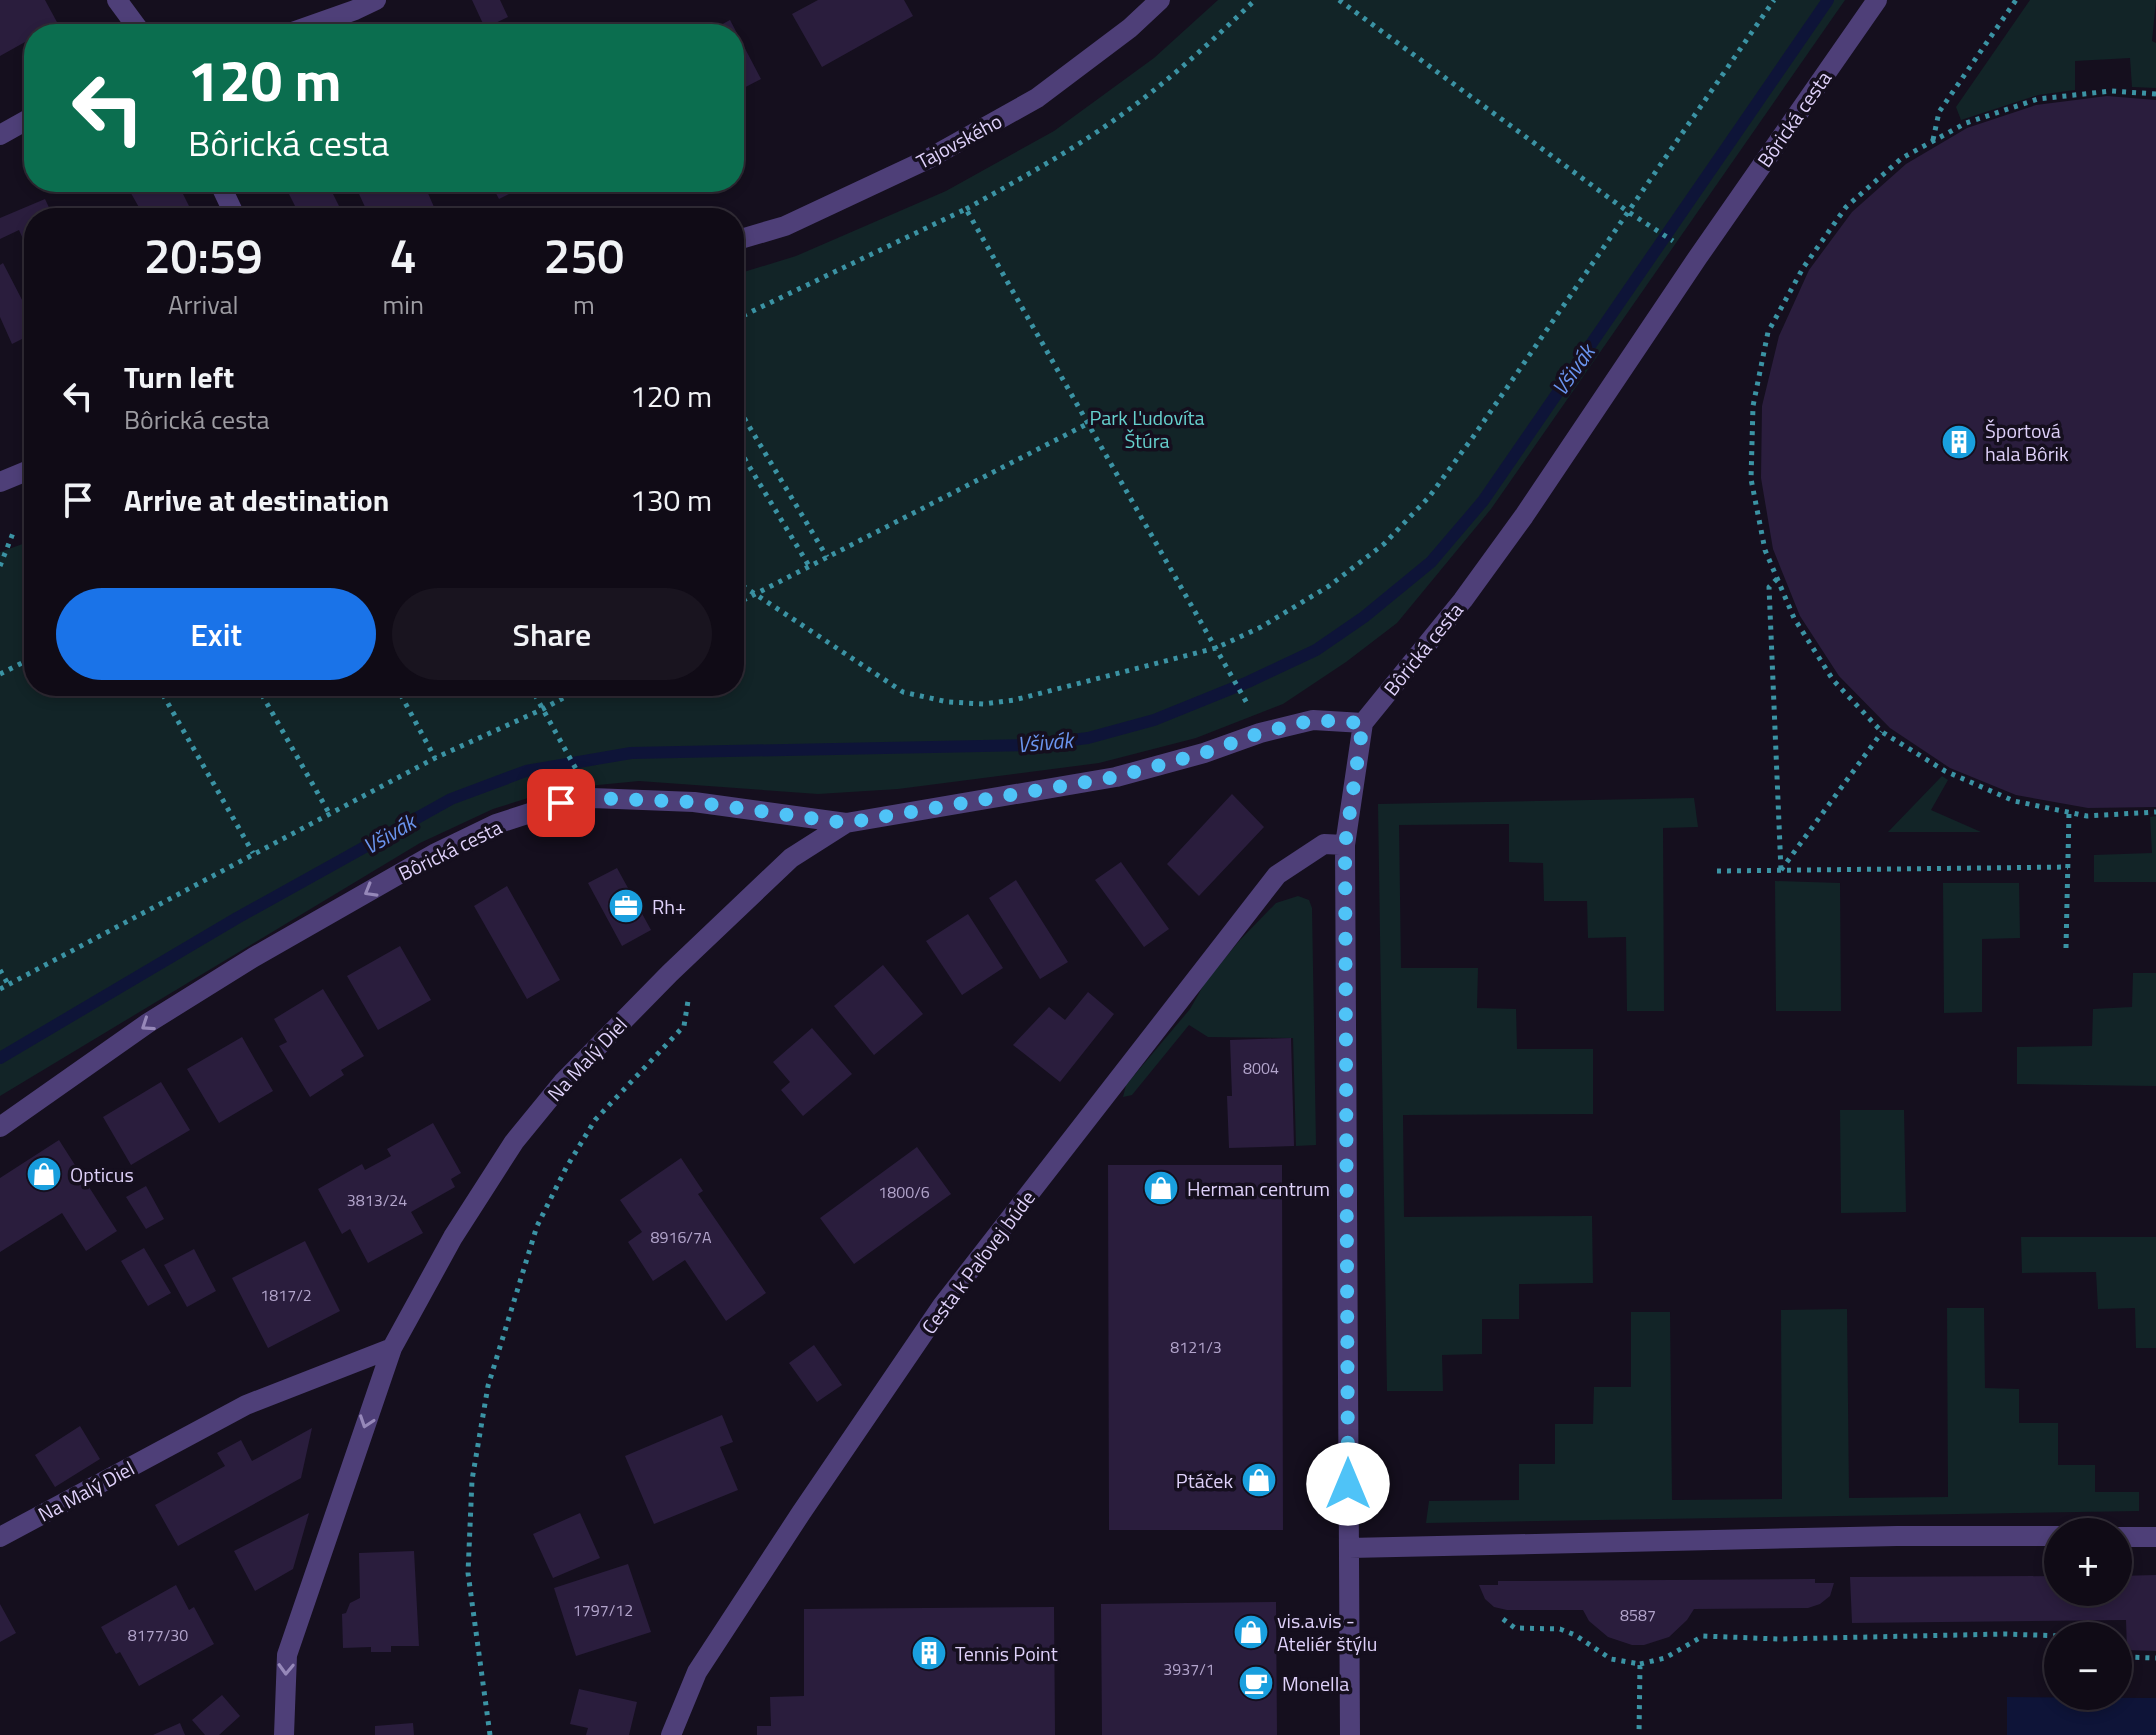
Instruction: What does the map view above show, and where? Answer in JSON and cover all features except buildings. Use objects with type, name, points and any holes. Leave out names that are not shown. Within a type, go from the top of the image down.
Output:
[{"type":"street","points":[[117,0],[135,24]]},
{"type":"street","points":[[315,24],[376,0]]},
{"type":"street","name":"Tajovského","points":[[744,238],[785,226],[928,159],[1037,98],[1130,28],[1160,0]]},
{"type":"street","name":"Bôrická cesta","points":[[0,1127],[148,1023],[254,957],[436,853],[496,824],[561,803],[592,798],[694,802],[846,823],[1116,777],[1313,720],[1363,723],[1463,600],[1524,516],[1698,257],[1877,0]]},
{"type":"street","points":[[0,135],[24,122]]},
{"type":"street","points":[[0,482],[24,472]]},
{"type":"street","points":[[1350,1735],[1345,845],[1363,723]]},
{"type":"street","name":"Na Malý Diel","points":[[284,1735],[287,1655],[392,1348],[453,1237],[514,1142],[563,1082],[670,973],[791,858],[846,823]]},
{"type":"street","name":"Cesta k Paľovej búde","points":[[671,1735],[697,1672],[942,1306],[1277,875],[1324,844],[1345,845]]},
{"type":"street","name":"Na Malý Diel","points":[[0,1537],[246,1405],[392,1348]]},
{"type":"street","points":[[1349,1548],[1897,1536],[2044,1536]]},
{"type":"street","points":[[2132,1537],[2156,1537]]},
{"type":"path","points":[[744,315],[966,209],[1035,171],[1124,114],[1200,52],[1255,0]]},
{"type":"path","points":[[1339,0],[1675,243]]},
{"type":"path","points":[[744,587],[903,692],[948,702],[984,704],[1014,700],[1216,648],[1261,627],[1329,586],[1384,544],[1420,506],[1481,425],[1774,0]]},
{"type":"path","points":[[1933,141],[1939,112],[2016,0]]},
{"type":"path","points":[[2156,94],[2111,91],[2038,99],[1966,123],[1902,158],[1846,207],[1803,268],[1768,332],[1753,406],[1751,479],[1765,550],[1794,618],[1833,680],[1882,732],[1945,771],[2014,801],[2087,816],[2156,812]]},
{"type":"path","points":[[966,209],[1249,708]]},
{"type":"path","points":[[744,418],[827,557]]},
{"type":"path","points":[[744,600],[1087,424]]},
{"type":"path","points":[[744,458],[809,566]]},
{"type":"path","points":[[0,566],[13,533]]},
{"type":"path","points":[[1777,579],[1769,587],[1781,871]]},
{"type":"path","points":[[0,674],[24,662]]},
{"type":"path","points":[[164,696],[253,853]]},
{"type":"path","points":[[263,696],[329,813]]},
{"type":"path","points":[[401,696],[435,758]]},
{"type":"path","points":[[536,696],[580,776]]},
{"type":"path","points":[[0,989],[435,758],[567,696]]},
{"type":"path","points":[[1781,871],[1882,732]]},
{"type":"path","points":[[2066,948],[2069,812]]},
{"type":"path","points":[[1717,871],[2068,867]]},
{"type":"path","points":[[0,970],[8,984]]},
{"type":"path","points":[[490,1735],[468,1573],[472,1480],[488,1386],[537,1226],[566,1168],[595,1120],[684,1026],[688,996],[684,986],[670,973]]},
{"type":"path","points":[[1503,1619],[1515,1628],[1560,1629],[1575,1635],[1611,1659],[1640,1664],[1665,1658],[1703,1636],[1779,1639],[2044,1635]]},
{"type":"path","points":[[2132,1657],[2156,1658]]},
{"type":"path","points":[[1639,1735],[1640,1664]]},
{"type":"green space","name":"Park Ľudovíta Štúra","points":[[1218,0],[1845,0],[1491,509],[1397,623],[1283,704],[1196,738],[1099,763],[898,789],[818,794],[639,781],[557,789],[493,809],[420,843],[0,1096],[0,552],[24,544],[24,696],[744,696],[744,272],[796,256],[946,191],[1054,131],[1154,58]]},
{"type":"green space","points":[[2030,0],[2156,0],[2152,41],[2156,43],[2156,88],[2132,87],[2130,58],[2075,61],[2075,90],[2038,95],[1961,120],[1956,107]]},
{"type":"green space","points":[[1942,776],[1948,780],[1931,810],[1981,832],[1888,832]]},
{"type":"green space","points":[[1694,798],[1698,827],[1663,828],[1664,1011],[1627,1011],[1626,937],[1588,938],[1587,901],[1544,901],[1543,863],[1509,862],[1509,824],[1399,825],[1401,968],[1478,968],[1477,1008],[1516,1009],[1517,1049],[1593,1049],[1593,1114],[1403,1115],[1404,1217],[1592,1216],[1593,1283],[1519,1284],[1519,1319],[1482,1319],[1482,1354],[1442,1355],[1443,1391],[1387,1391],[1378,804]]},
{"type":"green space","points":[[2156,816],[2156,882],[2094,882],[2094,855],[2152,853],[2150,817]]},
{"type":"green space","points":[[1775,881],[1840,883],[1841,1011],[1776,1011]]},
{"type":"green space","points":[[1943,883],[2019,883],[2020,938],[1982,939],[1982,1012],[1944,1013]]},
{"type":"green space","points":[[1298,896],[1309,900],[1312,908],[1316,1145],[1296,1146],[1293,1038],[1208,1037],[1189,1025],[1132,1095],[1123,1097],[1126,1085],[1190,1009],[1206,981],[1240,940],[1276,903]]},
{"type":"green space","points":[[2133,973],[2156,973],[2156,1086],[2017,1084],[2017,1047],[2092,1046],[2093,1009],[2132,1007]]},
{"type":"green space","points":[[1840,1110],[1904,1110],[1906,1212],[1841,1213]]},
{"type":"green space","points":[[2021,1237],[2156,1237],[2156,1348],[2136,1348],[2135,1308],[2098,1309],[2096,1272],[2022,1273]]},
{"type":"green space","points":[[1947,1308],[1984,1308],[1985,1388],[2019,1389],[2019,1423],[2058,1423],[2058,1465],[2095,1465],[2095,1492],[2139,1492],[2139,1511],[1426,1523],[1429,1501],[1519,1500],[1519,1464],[1555,1464],[1555,1424],[1593,1424],[1594,1387],[1631,1387],[1631,1312],[1670,1312],[1672,1500],[1782,1499],[1781,1310],[1847,1309],[1849,1498],[1948,1497]]},
{"type":"shaded area","points":[[2007,1697],[2044,1697],[2044,1710],[2132,1710],[2132,1698],[2156,1698],[2156,1735],[2007,1735]]},
{"type":"waterway","name":"Všivák","points":[[0,1058],[237,918],[451,799],[526,771],[631,753],[1032,745],[1088,738],[1154,720],[1248,682],[1316,650],[1364,617],[1431,562],[1483,501],[1828,0]]},
{"type":"place","name":"Športová hala Bôrik","points":[[1959,442]]},
{"type":"place","name":"Rh+","points":[[626,906]]},
{"type":"place","name":"Opticus","points":[[44,1174]]},
{"type":"place","name":"Herman centrum","points":[[1161,1188]]},
{"type":"place","name":"Ptáček","points":[[1259,1480]]},
{"type":"place","name":"vis.a.vis - Ateliér štýlu","points":[[1251,1632]]},
{"type":"place","name":"Tennis Point","points":[[929,1653]]},
{"type":"place","name":"Monella","points":[[1256,1683]]},
{"type":"route","points":[[561,803],[592,798],[694,802],[846,823],[1116,777],[1313,720],[1363,723],[1345,845],[1348,1484]]}]
